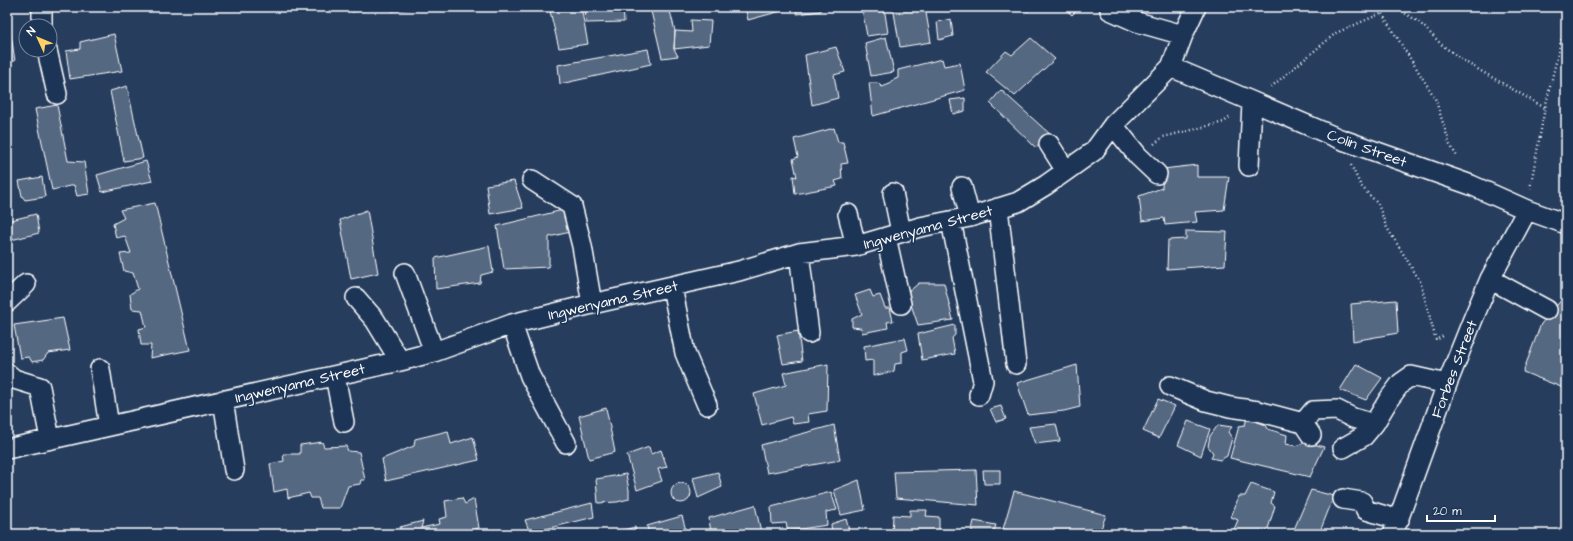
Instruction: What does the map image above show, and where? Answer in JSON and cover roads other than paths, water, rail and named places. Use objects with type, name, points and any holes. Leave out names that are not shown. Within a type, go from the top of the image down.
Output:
[{"type":"street","points":[[42,7],[42,18]]},
{"type":"street","points":[[1171,67],[1183,35],[1196,7]]},
{"type":"street","points":[[1110,10],[1137,22],[1183,35]]},
{"type":"street","points":[[49,58],[57,94]]},
{"type":"street","name":"Colin Street","points":[[1171,67],[1340,140],[1471,185],[1527,210],[1566,224]]},
{"type":"street","name":"Ingwenyama Street","points":[[7,449],[400,361],[434,352],[512,324],[739,270],[799,253],[856,246],[920,227],[951,221],[1018,202],[1046,186],[1094,151],[1113,125],[1171,67]]},
{"type":"street","points":[[1249,166],[1252,103]]},
{"type":"street","points":[[1113,125],[1138,156],[1157,174]]},
{"type":"street","points":[[1049,144],[1066,171]]},
{"type":"street","points":[[532,180],[572,206],[582,246],[592,304]]},
{"type":"street","points":[[962,187],[970,216]]},
{"type":"street","points":[[893,193],[894,235],[901,304]]},
{"type":"street","points":[[998,208],[1016,364]]},
{"type":"street","name":"Forbes Street","points":[[1396,527],[1447,384],[1473,319],[1490,279],[1527,210]]},
{"type":"street","points":[[848,214],[856,246]]},
{"type":"street","points":[[951,221],[983,381],[979,395]]},
{"type":"street","points":[[799,253],[809,333]]},
{"type":"street","points":[[405,273],[434,352]]},
{"type":"street","points":[[1490,279],[1547,310]]},
{"type":"street","points":[[7,302],[26,284]]},
{"type":"street","points":[[672,286],[685,353],[707,405]]},
{"type":"street","points":[[356,298],[375,320],[400,361]]},
{"type":"street","points":[[512,324],[530,376],[566,443]]},
{"type":"street","points":[[100,370],[110,426]]},
{"type":"street","points":[[7,373],[14,379],[40,387],[50,439]]},
{"type":"street","points":[[335,376],[344,422]]},
{"type":"street","points":[[1343,448],[1364,436],[1374,424],[1389,399],[1401,383],[1411,376],[1447,384]]},
{"type":"street","points":[[1170,386],[1206,401],[1230,408],[1258,411],[1307,429],[1313,411],[1337,410],[1353,418],[1374,424]]},
{"type":"street","points":[[223,400],[234,470]]},
{"type":"street","points":[[1343,499],[1362,502],[1366,510],[1396,527]]}]
